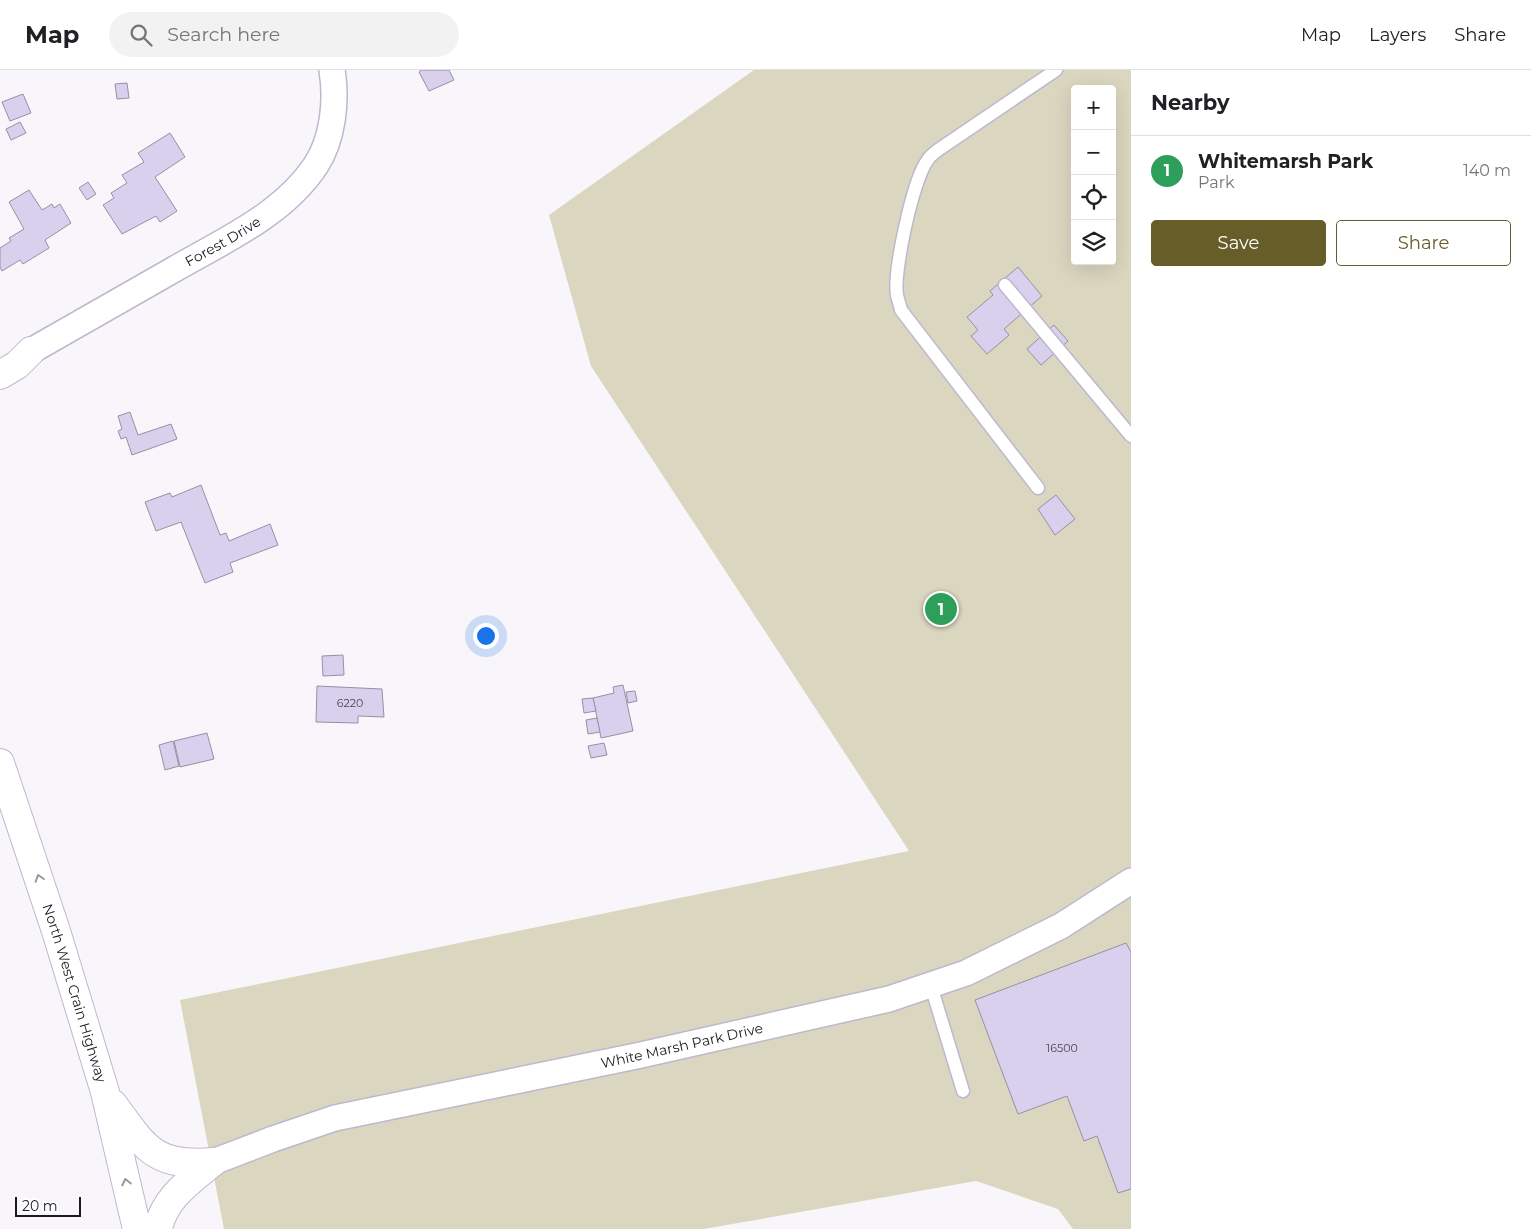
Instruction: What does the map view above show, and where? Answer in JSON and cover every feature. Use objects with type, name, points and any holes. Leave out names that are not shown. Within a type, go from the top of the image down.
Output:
[{"type":"highway","points":[[0,363],[31,351]]},
{"type":"highway","points":[[0,375],[17,365],[31,351]]},
{"type":"highway","name":"North West Crain Highway","points":[[0,763],[50,912],[105,1092],[137,1229]]},
{"type":"highway","points":[[105,1092],[139,1140],[152,1152],[172,1161],[182,1163],[213,1162]]},
{"type":"highway","points":[[158,1229],[163,1213],[170,1201],[213,1162]]},
{"type":"street","name":"Forest Drive","points":[[31,351],[243,230],[285,201],[306,179],[325,150],[333,110],[334,83],[332,70]]},
{"type":"street","name":"White Marsh Park Drive","points":[[213,1162],[273,1138],[335,1118],[757,1030],[889,999],[966,973],[1061,926],[1131,881]]},
{"type":"lane","points":[[1038,488],[901,310],[897,295],[897,274],[917,182],[927,161],[938,150],[1056,70]]},
{"type":"lane","points":[[1005,285],[1131,436]]},
{"type":"lane","points":[[931,986],[962,1090]]},
{"type":"shaded area","points":[[754,70],[1131,70],[1131,1229],[1073,1229],[1058,1209],[976,1181],[704,1229],[224,1229],[180,1000],[909,851],[591,366],[549,215]]},
{"type":"building","points":[[421,70],[449,70],[454,80],[429,91],[419,72]]},
{"type":"building","points":[[127,83],[129,98],[117,99],[115,84]]},
{"type":"building","points":[[23,94],[31,113],[10,121],[2,102]]},
{"type":"building","points":[[20,122],[26,133],[11,140],[6,129]]},
{"type":"building","points":[[170,133],[185,157],[155,177],[177,211],[160,222],[156,216],[122,234],[103,205],[114,198],[111,193],[127,183],[122,175],[144,162],[138,153]]},
{"type":"building","points":[[88,182],[96,194],[87,200],[79,188]]},
{"type":"building","points":[[29,190],[42,210],[52,204],[54,208],[60,204],[71,223],[45,240],[49,248],[23,264],[20,260],[2,271],[0,267],[0,248],[11,241],[9,238],[24,229],[9,202]]},
{"type":"building","points":[[1018,267],[1042,296],[1004,329],[1009,335],[987,354],[971,336],[978,330],[967,317],[993,295],[990,291]]},
{"type":"building","points":[[1054,325],[1068,341],[1041,365],[1027,349]]},
{"type":"building","points":[[130,412],[138,435],[171,424],[177,439],[132,455],[126,437],[121,439],[118,431],[122,429],[118,416]]},
{"type":"building","points":[[201,485],[220,535],[226,533],[229,541],[270,524],[278,545],[230,563],[233,572],[205,583],[181,522],[156,531],[145,502],[170,493],[172,497]]},
{"type":"building","points":[[1056,495],[1075,519],[1055,535],[1038,509]]},
{"type":"building","points":[[343,655],[344,675],[323,676],[322,656]]},
{"type":"building","points":[[623,685],[633,731],[601,738],[593,698],[614,693],[613,687]]},
{"type":"building","points":[[317,686],[382,689],[384,717],[358,716],[358,723],[316,722]]},
{"type":"building","points":[[635,691],[637,701],[628,703],[626,692]]},
{"type":"building","points":[[593,698],[596,711],[584,713],[582,699]]},
{"type":"building","points":[[597,718],[600,732],[588,734],[586,720]]},
{"type":"building","points":[[207,733],[214,759],[180,767],[174,741]]},
{"type":"building","points":[[173,741],[179,766],[165,770],[159,745]]},
{"type":"building","points":[[604,743],[607,755],[591,758],[588,746]]},
{"type":"building","points":[[1126,943],[1131,952],[1131,1189],[1118,1193],[1097,1136],[1084,1141],[1067,1096],[1018,1114],[975,1000]]},
{"type":"place","name":"Whitemarsh Park","points":[[941,609]]}]
